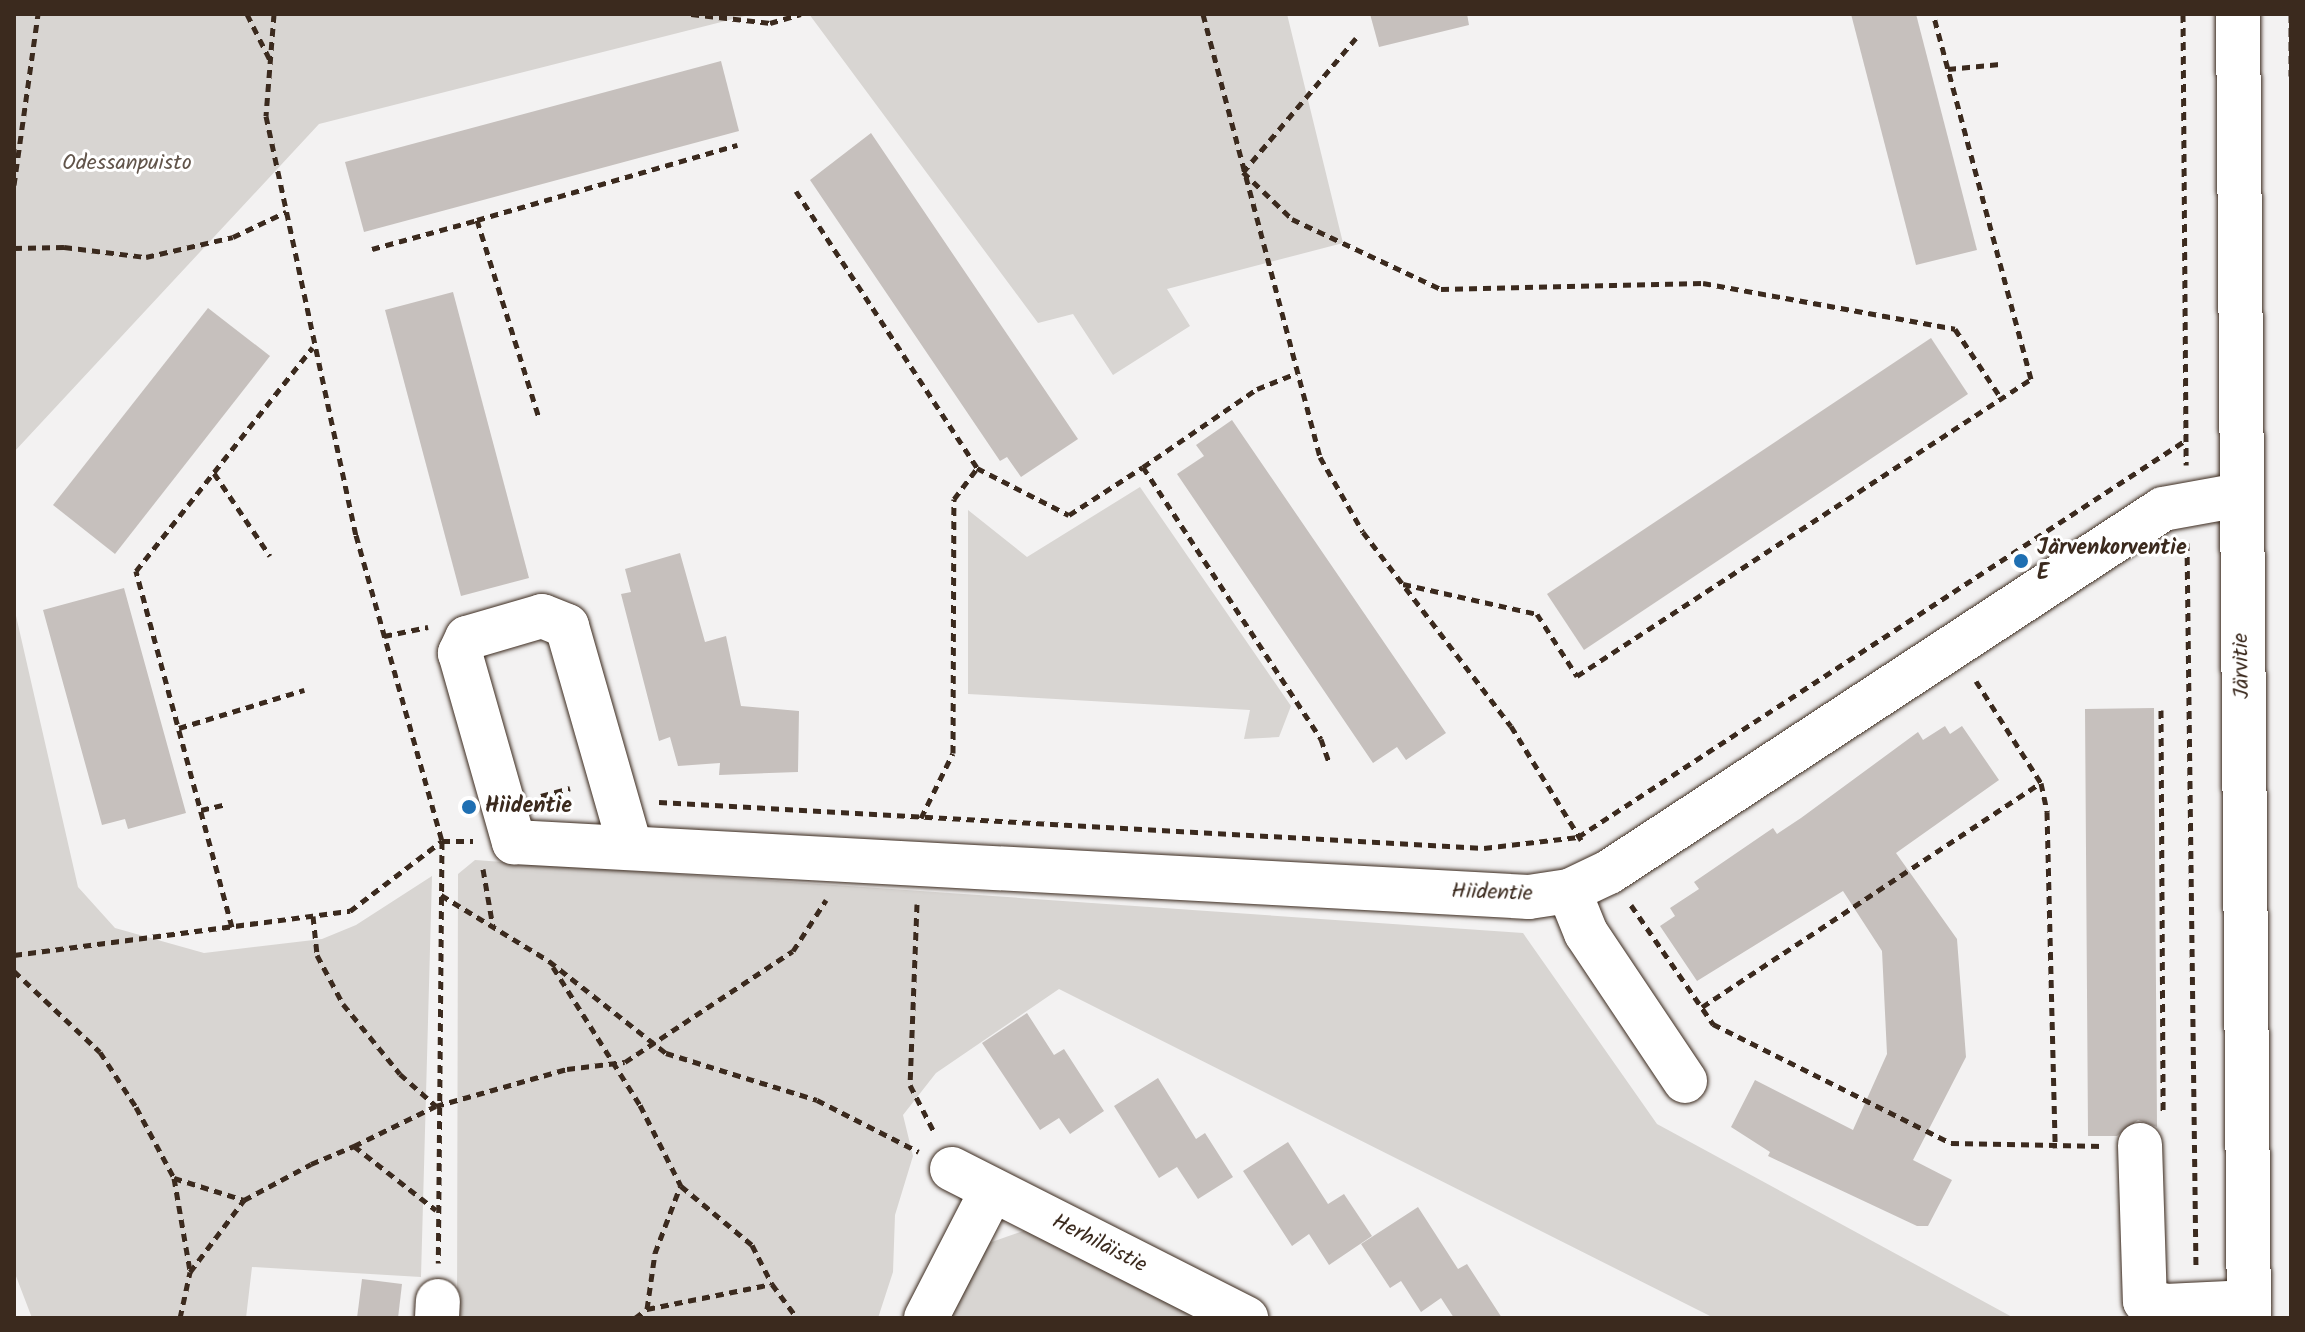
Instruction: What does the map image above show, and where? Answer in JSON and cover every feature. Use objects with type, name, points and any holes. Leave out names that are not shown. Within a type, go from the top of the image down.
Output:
[{"type":"street","name":"Järvitie","points":[[2238,14],[2249,1310]]},
{"type":"street","name":"Hiidentie","points":[[499,830],[620,809],[832,856],[1529,897],[1569,891],[1609,872],[2163,509],[2240,495]]},
{"type":"street","points":[[499,830],[460,653],[473,633],[542,616],[567,626],[620,809]]},
{"type":"street","points":[[1569,891],[1586,933],[1685,1081]]},
{"type":"street","points":[[2140,1145],[2145,1301],[2249,1310]]},
{"type":"street","name":"Herhiläistie","points":[[952,1169],[1246,1318]]},
{"type":"street","points":[[926,1318],[992,1190]]},
{"type":"path","points":[[14,185],[38,14]]},
{"type":"path","points":[[247,14],[270,60]]},
{"type":"path","points":[[274,14],[266,116],[356,535],[442,841],[436,1106],[438,1309]]},
{"type":"path","points":[[691,14],[770,23],[801,14]]},
{"type":"path","points":[[1203,14],[1320,457],[1363,532],[1511,726],[1578,837],[1609,872],[1713,1024],[1951,1143],[2055,1148],[2163,1144],[2161,710]]},
{"type":"path","points":[[1403,584],[1537,614],[1577,676],[2031,379],[1933,14]]},
{"type":"path","points":[[2183,14],[2196,1304]]},
{"type":"path","points":[[2291,14],[2291,76]]},
{"type":"path","points":[[1243,172],[1356,38]]},
{"type":"path","points":[[1948,69],[2000,64]]},
{"type":"path","points":[[372,249],[737,145]]},
{"type":"path","points":[[1243,172],[1292,219],[1441,289],[1703,283],[1955,329],[2001,398]]},
{"type":"path","points":[[796,191],[977,468],[1069,515],[1257,389],[1297,373]]},
{"type":"path","points":[[14,248],[146,257],[233,237],[286,212]]},
{"type":"path","points":[[477,220],[539,418]]},
{"type":"path","points":[[232,927],[136,571],[314,346]]},
{"type":"path","points":[[14,955],[350,911],[442,841],[620,809],[647,801],[1484,848],[1578,837],[2186,440]]},
{"type":"path","points":[[1143,467],[1321,739],[1329,762]]},
{"type":"path","points":[[952,1169],[910,1085],[918,860],[921,817],[953,753],[954,499],[977,468]]},
{"type":"path","points":[[214,473],[270,556]]},
{"type":"path","points":[[1954,647],[2041,783],[2047,812],[2055,1148]]},
{"type":"path","points":[[179,728],[304,690]]},
{"type":"path","points":[[1702,1007],[2041,783]]},
{"type":"path","points":[[201,810],[227,804]]},
{"type":"path","points":[[493,928],[499,830]]},
{"type":"path","points":[[190,1272],[244,1200],[264,1184],[354,1146],[436,1106],[567,1069],[615,1063],[793,951],[826,903],[832,856]]},
{"type":"path","points":[[441,895],[549,961],[666,1053],[817,1100],[952,1169]]},
{"type":"path","points":[[313,916],[317,955],[343,1004],[400,1074],[436,1106]]},
{"type":"path","points":[[549,961],[615,1063],[681,1186],[752,1245],[772,1284],[797,1318]]},
{"type":"path","points":[[14,971],[100,1052],[174,1178],[190,1272],[180,1318]]},
{"type":"path","points":[[354,1146],[437,1211]]},
{"type":"path","points":[[174,1178],[244,1200]]},
{"type":"path","points":[[647,1309],[655,1253],[681,1186]]},
{"type":"path","points":[[635,1318],[647,1309],[772,1284]]},
{"type":"green space","name":"Odessanpuisto","points":[[14,14],[753,14],[319,124],[14,452]]},
{"type":"green space","points":[[809,14],[1287,14],[1343,243],[1167,289],[1190,326],[1113,375],[1073,314],[1038,323]]},
{"type":"green space","points":[[1140,487],[1291,706],[1279,737],[1244,739],[1250,710],[968,694],[968,510],[1027,557]]},
{"type":"green space","points":[[14,607],[78,887],[115,928],[204,953],[322,939],[356,925],[432,876],[421,1277],[252,1267],[246,1318],[32,1318],[14,1271]]},
{"type":"green space","points":[[475,860],[1523,933],[1657,1124],[2014,1318],[1714,1318],[1059,989],[936,1073],[903,1115],[913,1156],[895,1215],[893,1272],[878,1318],[457,1318],[458,874]]},
{"type":"green space","points":[[1026,1230],[1202,1318],[946,1318],[986,1244]]},
{"type":"building","points":[[1370,14],[1467,14],[1469,25],[1379,47]]},
{"type":"building","points":[[1851,14],[1916,14],[1977,250],[1916,265]]},
{"type":"building","points":[[721,61],[739,131],[364,232],[345,162]]},
{"type":"building","points":[[871,133],[1078,439],[1021,477],[1007,457],[1000,461],[810,180]]},
{"type":"building","points":[[453,292],[529,578],[461,596],[385,310]]},
{"type":"building","points":[[208,308],[270,356],[115,554],[53,505]]},
{"type":"building","points":[[1931,338],[1968,394],[1584,650],[1547,594]]},
{"type":"building","points":[[1232,420],[1446,733],[1406,760],[1397,747],[1373,763],[1177,474],[1204,456],[1196,445]]},
{"type":"building","points":[[680,553],[705,642],[726,636],[741,706],[799,711],[798,772],[719,775],[720,763],[678,766],[670,737],[659,741],[621,594],[631,592],[625,569]]},
{"type":"building","points":[[124,588],[186,813],[128,829],[125,819],[102,825],[43,610]]},
{"type":"building","points":[[2154,708],[2157,1127],[2138,1120],[2117,1136],[2088,1136],[2085,709]]},
{"type":"building","points":[[1945,726],[1950,734],[1962,726],[1999,780],[1896,853],[1957,939],[1966,1057],[1913,1160],[1952,1180],[1928,1226],[1917,1226],[1768,1156],[1770,1152],[1731,1127],[1755,1080],[1853,1130],[1887,1054],[1882,951],[1843,891],[1697,981],[1660,926],[1675,916],[1670,908],[1699,889],[1694,882],[1773,828],[1777,834],[1801,818],[1918,732],[1923,740]]},
{"type":"building","points":[[1027,1013],[1054,1055],[1064,1049],[1104,1111],[1070,1134],[1059,1118],[1040,1130],[982,1043]]},
{"type":"building","points":[[1158,1078],[1196,1139],[1205,1133],[1233,1177],[1198,1199],[1177,1167],[1159,1178],[1114,1106]]},
{"type":"building","points":[[1288,1142],[1328,1204],[1344,1194],[1372,1236],[1329,1265],[1309,1234],[1292,1246],[1243,1171]]},
{"type":"building","points":[[1418,1207],[1458,1269],[1467,1264],[1502,1318],[1454,1318],[1441,1298],[1421,1312],[1401,1281],[1390,1288],[1361,1244]]},
{"type":"building","points":[[362,1279],[402,1284],[398,1318],[357,1318]]},
{"type":"place","name":"Järvenkorventie E","points":[[2021,561]]},
{"type":"place","name":"Hiidentie","points":[[469,807]]}]
